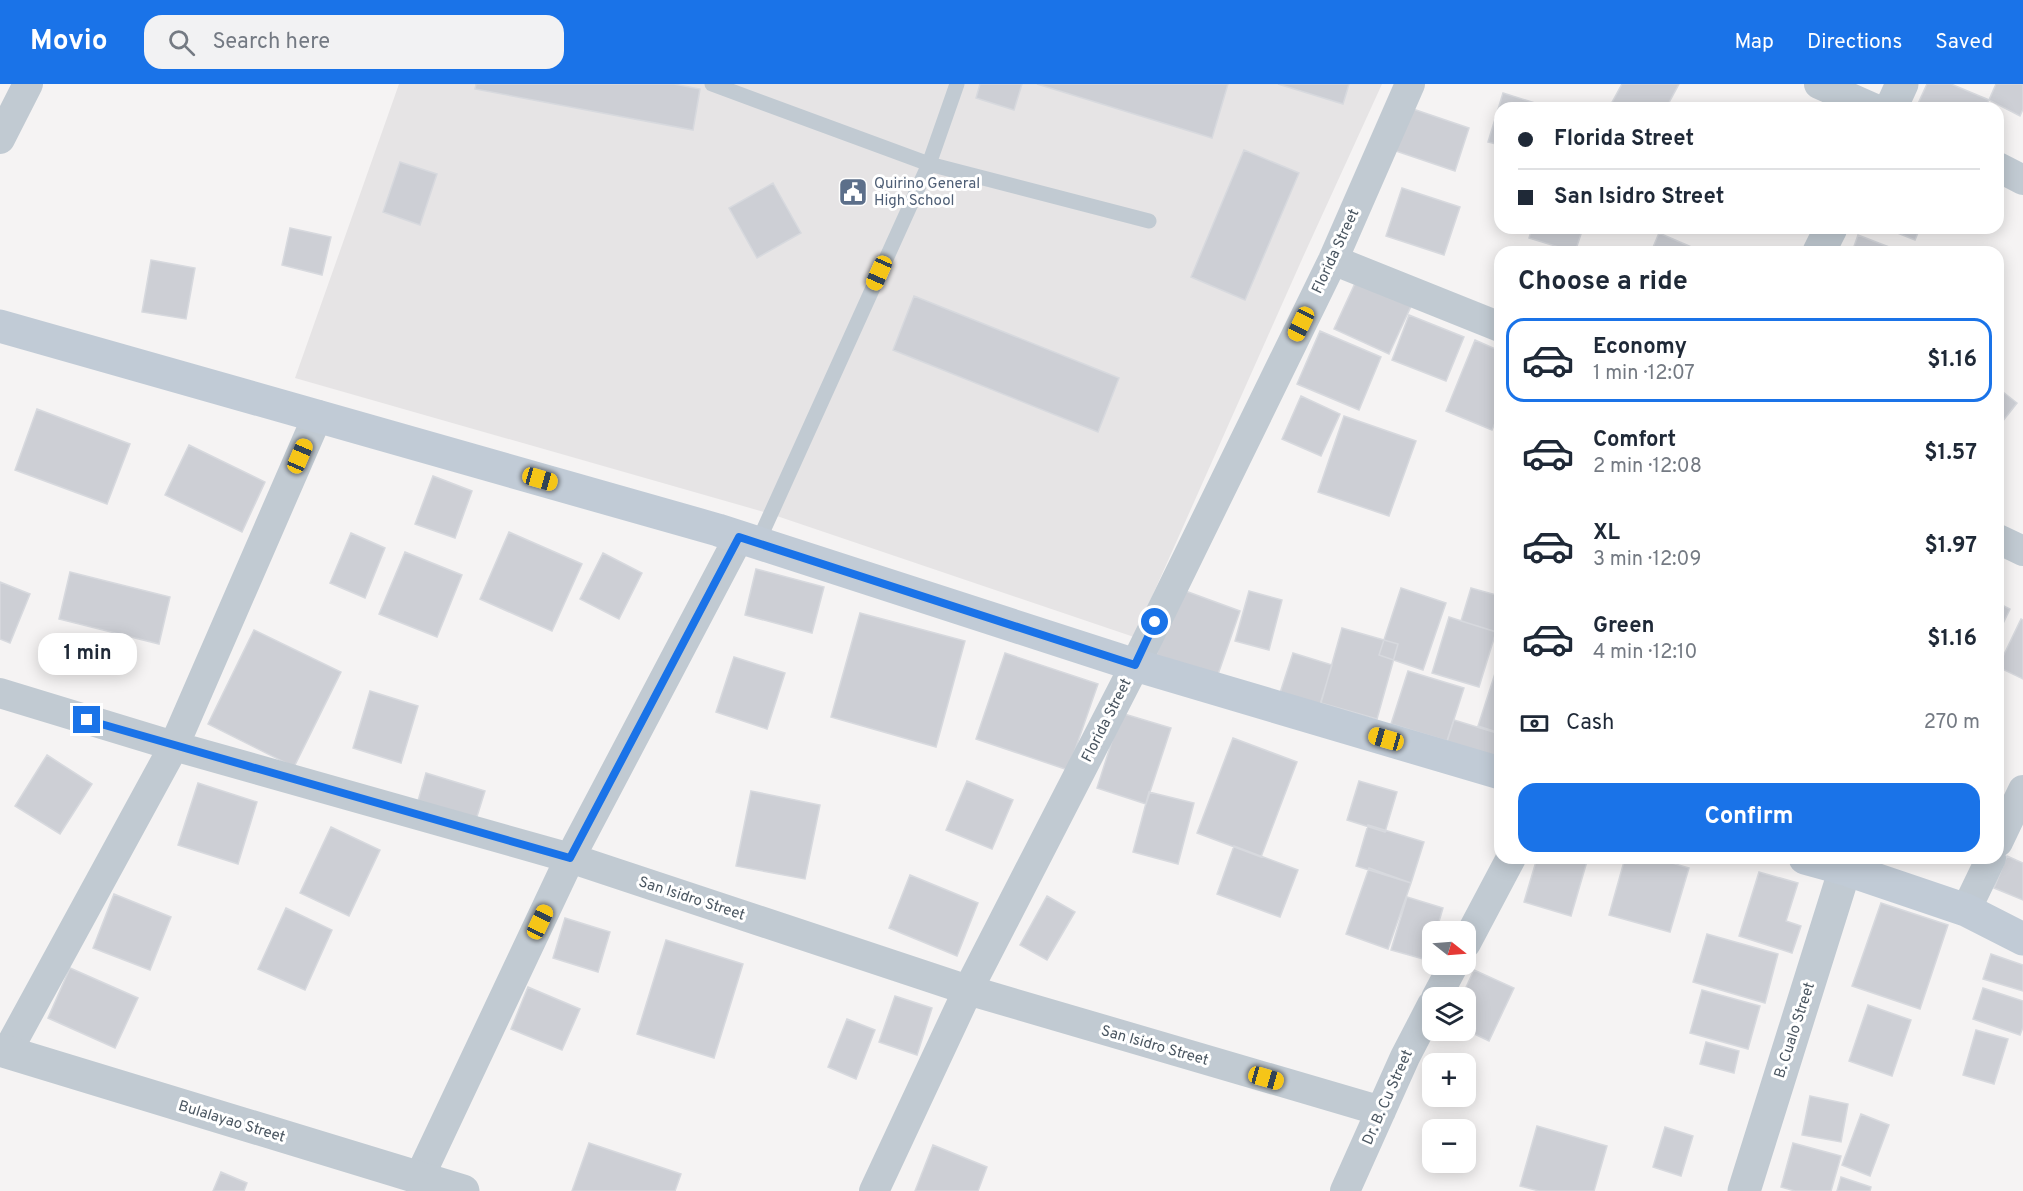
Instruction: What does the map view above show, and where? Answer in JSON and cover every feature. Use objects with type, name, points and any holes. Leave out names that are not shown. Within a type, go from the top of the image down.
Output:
[{"type":"main road","points":[[0,326],[749,539],[1135,665],[1494,771]]},
{"type":"main road","points":[[1827,864],[1966,910],[2023,939]]},
{"type":"street","points":[[0,139],[28,84]]},
{"type":"street","name":"Florida Street","points":[[874,1191],[968,990],[1135,665],[1333,260],[1410,84]]},
{"type":"street","points":[[1819,84],[1860,102]]},
{"type":"street","points":[[1894,102],[1902,84]]},
{"type":"street","points":[[2004,170],[2023,180]]},
{"type":"street","points":[[1333,260],[1494,325]]},
{"type":"street","points":[[3,1051],[174,746],[318,415]]},
{"type":"street","points":[[419,1178],[570,858],[749,539]]},
{"type":"street","points":[[2004,541],[2023,551]]},
{"type":"street","name":"San Isidro Street","points":[[0,693],[174,746],[570,858],[968,990],[1381,1112]]},
{"type":"street","points":[[2004,830],[2023,790]]},
{"type":"street","points":[[1476,924],[1508,864]]},
{"type":"street","points":[[1966,910],[1987,864]]},
{"type":"street","name":"B. Cualo Street","points":[[1744,1191],[1845,869]]},
{"type":"street","name":"Dr. B. Cu Street","points":[[1345,1191],[1422,1024]]},
{"type":"street","name":"Bulalayao Street","points":[[3,1051],[463,1191]]},
{"type":"lane","points":[[712,84],[929,164],[1149,220]]},
{"type":"lane","points":[[749,539],[929,164],[957,84]]},
{"type":"shaded area","name":"Quirino General High School","points":[[399,84],[1382,84],[1134,637],[771,514],[295,378]]},
{"type":"building","points":[[476,84],[674,84],[700,89],[693,130],[475,89]]},
{"type":"building","points":[[980,84],[1022,84],[1014,110],[976,98]]},
{"type":"building","points":[[1037,84],[1228,84],[1212,138]]},
{"type":"building","points":[[1278,84],[1349,84],[1343,104]]},
{"type":"building","points":[[1622,84],[1679,84],[1669,102],[1612,102]]},
{"type":"building","points":[[1927,84],[1951,84],[1989,100],[1988,102],[1919,102]]},
{"type":"building","points":[[1996,84],[2023,84],[2023,109],[2020,116],[2004,108],[2004,102],[1989,100]]},
{"type":"building","points":[[1503,93],[1532,102],[1500,102]]},
{"type":"building","points":[[1410,108],[1469,128],[1455,171],[1396,151]]},
{"type":"building","points":[[1494,122],[1494,144],[1488,142]]},
{"type":"building","points":[[1244,150],[1299,173],[1245,300],[1191,277]]},
{"type":"building","points":[[400,162],[437,174],[420,225],[383,212]]},
{"type":"building","points":[[773,183],[801,233],[757,258],[729,208]]},
{"type":"building","points":[[1402,188],[1460,207],[1444,255],[1386,236]]},
{"type":"building","points":[[290,228],[331,237],[322,275],[282,265]]},
{"type":"building","points":[[1530,234],[1581,234],[1577,246],[1555,246],[1529,238]]},
{"type":"building","points":[[1659,234],[1661,234],[1689,246],[1654,246]]},
{"type":"building","points":[[1900,234],[1918,234],[1915,240]]},
{"type":"building","points":[[1858,235],[1886,246],[1854,246]]},
{"type":"building","points":[[151,260],[195,268],[186,319],[142,312]]},
{"type":"building","points":[[1357,279],[1412,304],[1389,354],[1334,329]]},
{"type":"building","points":[[914,296],[1119,378],[1098,432],[893,350]]},
{"type":"building","points":[[1409,315],[1464,337],[1446,381],[1392,360]]},
{"type":"building","points":[[1320,331],[1381,357],[1359,410],[1297,384]]},
{"type":"building","points":[[1475,340],[1494,348],[1494,425],[1492,430],[1446,411]]},
{"type":"building","points":[[2004,393],[2017,403],[2004,419]]},
{"type":"building","points":[[1301,396],[1340,414],[1321,456],[1282,439]]},
{"type":"building","points":[[37,409],[130,444],[107,504],[15,470]]},
{"type":"building","points":[[1344,416],[1416,441],[1389,516],[1318,492]]},
{"type":"building","points":[[189,445],[265,482],[242,532],[165,495]]},
{"type":"building","points":[[433,476],[472,491],[455,538],[415,524]]},
{"type":"building","points":[[509,532],[582,564],[552,631],[480,599]]},
{"type":"building","points":[[351,533],[385,548],[365,598],[330,583]]},
{"type":"building","points":[[405,552],[462,575],[437,637],[379,614]]},
{"type":"building","points":[[603,553],[642,573],[619,619],[580,599]]},
{"type":"building","points":[[756,569],[824,587],[812,633],[745,615]]},
{"type":"building","points":[[70,572],[170,597],[159,644],[59,619]]},
{"type":"building","points":[[0,582],[30,594],[10,643],[0,639]]},
{"type":"building","points":[[1401,588],[1446,603],[1423,670],[1379,655]]},
{"type":"building","points":[[1471,588],[1494,594],[1494,631],[1461,621]]},
{"type":"building","points":[[1180,589],[1240,611],[1215,683],[1154,661]]},
{"type":"building","points":[[1249,591],[1282,600],[1269,650],[1235,641]]},
{"type":"building","points":[[2004,606],[2010,609],[2004,622]]},
{"type":"building","points":[[860,613],[965,641],[936,747],[831,717]]},
{"type":"building","points":[[1449,617],[1494,631],[1494,638],[1479,687],[1432,673]]},
{"type":"building","points":[[2021,619],[2023,620],[2023,679],[2004,670],[2004,654]]},
{"type":"building","points":[[1342,628],[1398,644],[1377,719],[1321,703]]},
{"type":"building","points":[[254,630],[341,672],[294,767],[208,724]]},
{"type":"building","points":[[1005,653],[1098,684],[1068,770],[976,739]]},
{"type":"building","points":[[1293,653],[1332,665],[1319,708],[1279,696]]},
{"type":"building","points":[[734,657],[785,673],[767,729],[716,712]]},
{"type":"building","points":[[1408,671],[1464,688],[1447,741],[1391,724]]},
{"type":"building","points":[[1494,677],[1494,731],[1478,726]]},
{"type":"building","points":[[370,691],[418,706],[401,763],[353,748]]},
{"type":"building","points":[[1121,713],[1171,728],[1146,804],[1097,788]]},
{"type":"building","points":[[1454,720],[1494,732],[1494,760],[1446,745]]},
{"type":"building","points":[[1233,738],[1297,762],[1261,857],[1197,833]]},
{"type":"building","points":[[47,755],[92,784],[60,834],[15,806]]},
{"type":"building","points":[[426,773],[485,791],[474,826],[416,808]]},
{"type":"building","points":[[967,781],[1013,800],[992,849],[946,830]]},
{"type":"building","points":[[1359,781],[1397,792],[1385,832],[1347,820]]},
{"type":"building","points":[[198,783],[257,802],[238,864],[178,845]]},
{"type":"building","points":[[751,791],[820,805],[805,879],[736,866]]},
{"type":"building","points":[[1149,792],[1194,803],[1178,864],[1133,852]]},
{"type":"building","points":[[1368,825],[1424,842],[1411,883],[1356,866]]},
{"type":"building","points":[[331,827],[380,850],[349,916],[300,893]]},
{"type":"building","points":[[1234,846],[1298,870],[1280,917],[1217,894]]},
{"type":"building","points":[[2007,856],[2023,863],[2023,900],[1994,888]]},
{"type":"building","points":[[1535,864],[1586,864],[1571,916],[1524,902]]},
{"type":"building","points":[[1623,864],[1675,864],[1689,868],[1670,932],[1609,915]]},
{"type":"building","points":[[1369,868],[1411,883],[1388,949],[1346,934]]},
{"type":"building","points":[[1759,872],[1798,883],[1786,921],[1801,926],[1792,953],[1739,936]]},
{"type":"building","points":[[910,875],[978,903],[957,956],[889,928]]},
{"type":"building","points":[[114,894],[171,917],[150,970],[93,948]]},
{"type":"building","points":[[1047,896],[1075,912],[1047,960],[1020,945]]},
{"type":"building","points":[[1407,897],[1443,908],[1439,921],[1422,921],[1422,959],[1391,950]]},
{"type":"building","points":[[1881,903],[1948,925],[1920,1009],[1852,986]]},
{"type":"building","points":[[286,908],[332,930],[305,990],[258,969]]},
{"type":"building","points":[[565,918],[610,932],[598,972],[553,958]]},
{"type":"building","points":[[1707,934],[1778,954],[1765,1003],[1693,982]]},
{"type":"building","points":[[666,940],[743,964],[714,1058],[637,1034]]},
{"type":"building","points":[[1991,954],[2023,965],[2023,991],[1983,979]]},
{"type":"building","points":[[70,968],[138,998],[115,1048],[48,1018]]},
{"type":"building","points":[[1476,971],[1514,988],[1489,1041],[1476,1035],[1476,987],[1466,987],[1472,975],[1476,975]]},
{"type":"building","points":[[528,987],[580,1009],[562,1050],[511,1029]]},
{"type":"building","points":[[1983,988],[2023,1001],[2023,1027],[2020,1035],[1973,1019]]},
{"type":"building","points":[[1702,990],[1760,1006],[1748,1049],[1690,1033]]},
{"type":"building","points":[[895,996],[932,1008],[917,1055],[879,1042]]},
{"type":"building","points":[[1868,1005],[1911,1020],[1892,1076],[1849,1061]]},
{"type":"building","points":[[847,1019],[875,1030],[856,1079],[828,1067]]},
{"type":"building","points":[[1976,1030],[2008,1039],[1994,1084],[1963,1075]]},
{"type":"building","points":[[1706,1042],[1739,1051],[1734,1073],[1700,1064]]},
{"type":"building","points":[[1810,1096],[1848,1104],[1841,1142],[1802,1135]]},
{"type":"building","points":[[1861,1114],[1889,1125],[1870,1176],[1842,1165]]},
{"type":"building","points":[[1537,1126],[1607,1146],[1594,1191],[1539,1191],[1520,1186]]},
{"type":"building","points":[[1665,1127],[1693,1136],[1681,1176],[1653,1167]]},
{"type":"building","points":[[589,1143],[681,1174],[675,1191],[572,1191]]},
{"type":"building","points":[[1793,1143],[1841,1156],[1831,1191],[1795,1191],[1781,1187]]},
{"type":"building","points":[[933,1145],[987,1167],[978,1191],[915,1191]]},
{"type":"building","points":[[221,1172],[247,1183],[244,1191],[213,1191]]},
{"type":"building","points":[[1841,1177],[1871,1187],[1870,1191],[1837,1191]]},
{"type":"place","name":"Quirino General High School","points":[[853,192]]},
{"type":"route","points":[[87,720],[570,858],[739,537],[1135,665],[1155,622]]}]
